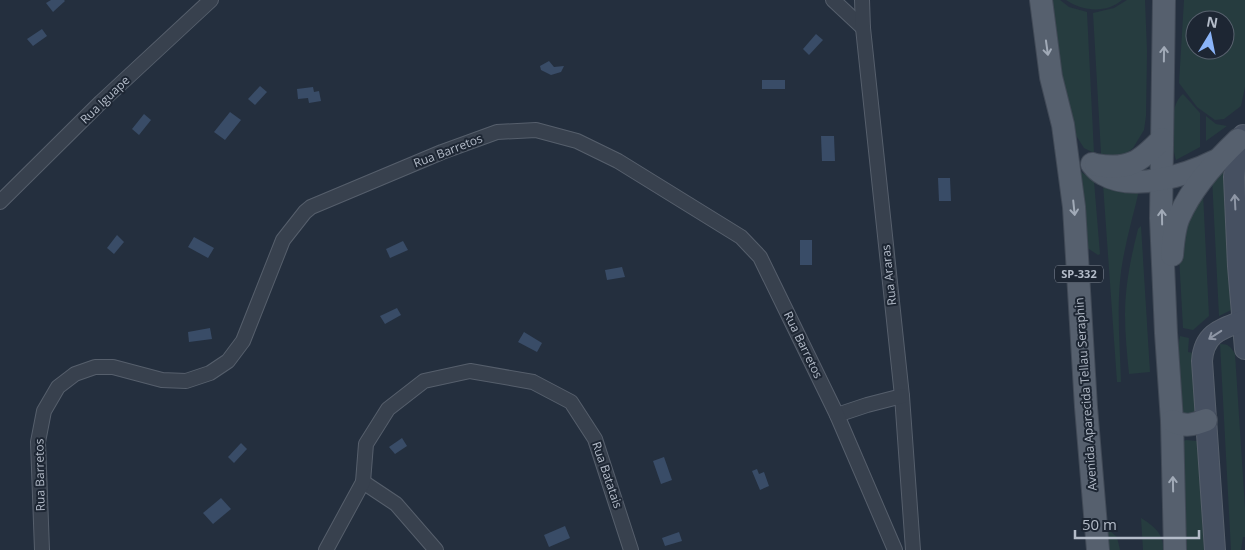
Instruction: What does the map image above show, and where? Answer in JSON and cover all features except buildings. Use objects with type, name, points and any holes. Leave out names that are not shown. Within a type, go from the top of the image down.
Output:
[{"type":"main road","name":"Avenida Aparecida Tellau Seraphin","points":[[1041,0],[1052,77],[1063,125],[1076,232],[1086,407],[1098,550]]},
{"type":"main road","points":[[1164,0],[1161,218],[1172,421],[1176,550]]},
{"type":"main road","points":[[1063,125],[1092,164],[1103,174],[1124,181],[1145,181],[1185,174],[1217,160]]},
{"type":"main road","points":[[1166,333],[1173,244],[1179,218],[1194,191],[1217,160],[1242,137]]},
{"type":"main road","points":[[1242,137],[1234,177],[1238,266],[1245,348]]},
{"type":"main road","points":[[1092,164],[1112,168],[1132,164],[1147,155],[1162,139]]},
{"type":"main road","points":[[1215,550],[1202,361],[1203,348],[1207,340],[1215,333],[1244,321]]},
{"type":"main road","points":[[1172,421],[1181,425],[1193,425],[1206,420]]},
{"type":"street","name":"Rua Iguape","points":[[2,197],[211,0]]},
{"type":"street","points":[[833,0],[863,28]]},
{"type":"street","name":"Rua Araras","points":[[862,0],[863,28],[902,396],[913,550]]},
{"type":"street","name":"Rua Barretos","points":[[42,550],[38,442],[44,411],[58,388],[75,374],[95,367],[113,367],[162,380],[186,381],[210,373],[228,361],[243,341],[283,240],[311,207],[434,155],[497,132],[536,130],[577,141],[618,161],[741,237],[760,257],[837,415],[895,550]]},
{"type":"street","name":"Rua Batatais","points":[[326,550],[363,482],[366,444],[388,409],[424,382],[470,371],[533,382],[571,402],[595,439],[631,550]]},
{"type":"street","points":[[837,415],[902,396]]},
{"type":"street","points":[[363,482],[396,504],[436,550]]},
{"type":"green space","points":[[1048,0],[1060,0],[1069,7],[1087,12],[1094,153],[1084,148],[1070,126]]},
{"type":"green space","points":[[1066,0],[1122,0],[1109,7],[1087,9]]},
{"type":"green space","points":[[1127,0],[1145,0],[1147,51],[1146,116],[1144,130],[1133,148],[1124,155],[1117,157],[1101,155],[1093,13],[1114,8]]},
{"type":"green space","points":[[1184,0],[1245,0],[1245,87],[1241,106],[1224,119],[1215,120],[1197,107],[1179,83]]},
{"type":"green space","points":[[1183,94],[1200,113],[1200,147],[1176,160],[1172,135],[1173,116],[1178,99]]},
{"type":"green space","points":[[1206,116],[1216,124],[1227,126],[1206,141]]},
{"type":"green space","points":[[1074,167],[1094,181],[1100,254],[1098,255],[1083,245]]},
{"type":"green space","points":[[1223,168],[1231,310],[1219,316],[1212,178]]},
{"type":"green space","points":[[1103,184],[1140,186],[1121,269],[1119,318],[1121,382],[1117,382]]},
{"type":"green space","points":[[1203,193],[1209,316],[1193,330],[1183,328],[1179,256],[1184,224]]},
{"type":"green space","points":[[1141,226],[1150,372],[1129,374],[1125,329],[1126,293],[1133,250],[1138,229]]},
{"type":"green space","points":[[1180,336],[1189,338],[1188,352],[1193,353],[1196,411],[1194,415],[1189,417],[1181,412],[1177,352]]},
{"type":"green space","points":[[1220,344],[1229,346],[1235,354],[1245,508],[1245,537],[1243,537],[1241,550],[1231,550]]},
{"type":"green space","points":[[1186,440],[1197,441],[1199,447],[1204,550],[1187,550],[1182,442]]},
{"type":"green space","points":[[1141,518],[1150,524],[1160,535],[1163,550],[1143,550]]},
{"type":"green space","points":[[1102,524],[1117,537],[1120,550],[1102,550]]},
{"type":"water","points":[[51,0],[65,1],[53,12],[46,3]]},
{"type":"water","points":[[42,29],[47,36],[33,46],[27,39]]},
{"type":"water","points":[[816,34],[823,40],[809,55],[803,49]]},
{"type":"water","points":[[549,61],[554,67],[564,66],[561,72],[551,75],[541,70],[540,66]]},
{"type":"water","points":[[762,80],[785,80],[785,89],[762,89]]},
{"type":"water","points":[[260,86],[267,92],[255,105],[248,99]]},
{"type":"water","points":[[313,87],[314,92],[319,91],[321,101],[309,103],[308,98],[298,99],[297,89]]},
{"type":"water","points":[[230,112],[241,120],[225,140],[214,132]]},
{"type":"water","points":[[144,114],[151,120],[139,135],[132,129]]},
{"type":"water","points":[[821,136],[834,136],[835,161],[822,161]]},
{"type":"water","points":[[938,178],[950,178],[951,201],[939,201]]},
{"type":"water","points":[[117,235],[124,242],[114,254],[107,248]]},
{"type":"water","points":[[194,237],[214,248],[208,258],[188,247]]},
{"type":"water","points":[[800,240],[812,240],[812,265],[800,265]]},
{"type":"water","points":[[403,241],[408,250],[390,258],[386,249]]},
{"type":"water","points":[[622,267],[625,277],[607,280],[605,270]]},
{"type":"water","points":[[397,308],[401,315],[385,324],[380,316]]},
{"type":"water","points":[[210,328],[212,339],[189,342],[188,332]]},
{"type":"water","points":[[524,332],[542,343],[537,352],[518,342]]},
{"type":"water","points":[[402,438],[407,446],[395,454],[389,447]]},
{"type":"water","points":[[241,443],[247,449],[234,463],[228,457]]},
{"type":"water","points":[[664,457],[672,480],[661,484],[653,461]]},
{"type":"water","points":[[757,469],[759,474],[764,472],[769,486],[760,490],[752,471]]},
{"type":"water","points":[[221,498],[231,509],[213,524],[203,513]]},
{"type":"water","points":[[565,526],[570,538],[549,547],[544,535]]},
{"type":"water","points":[[679,532],[682,541],[665,546],[662,538]]}]
